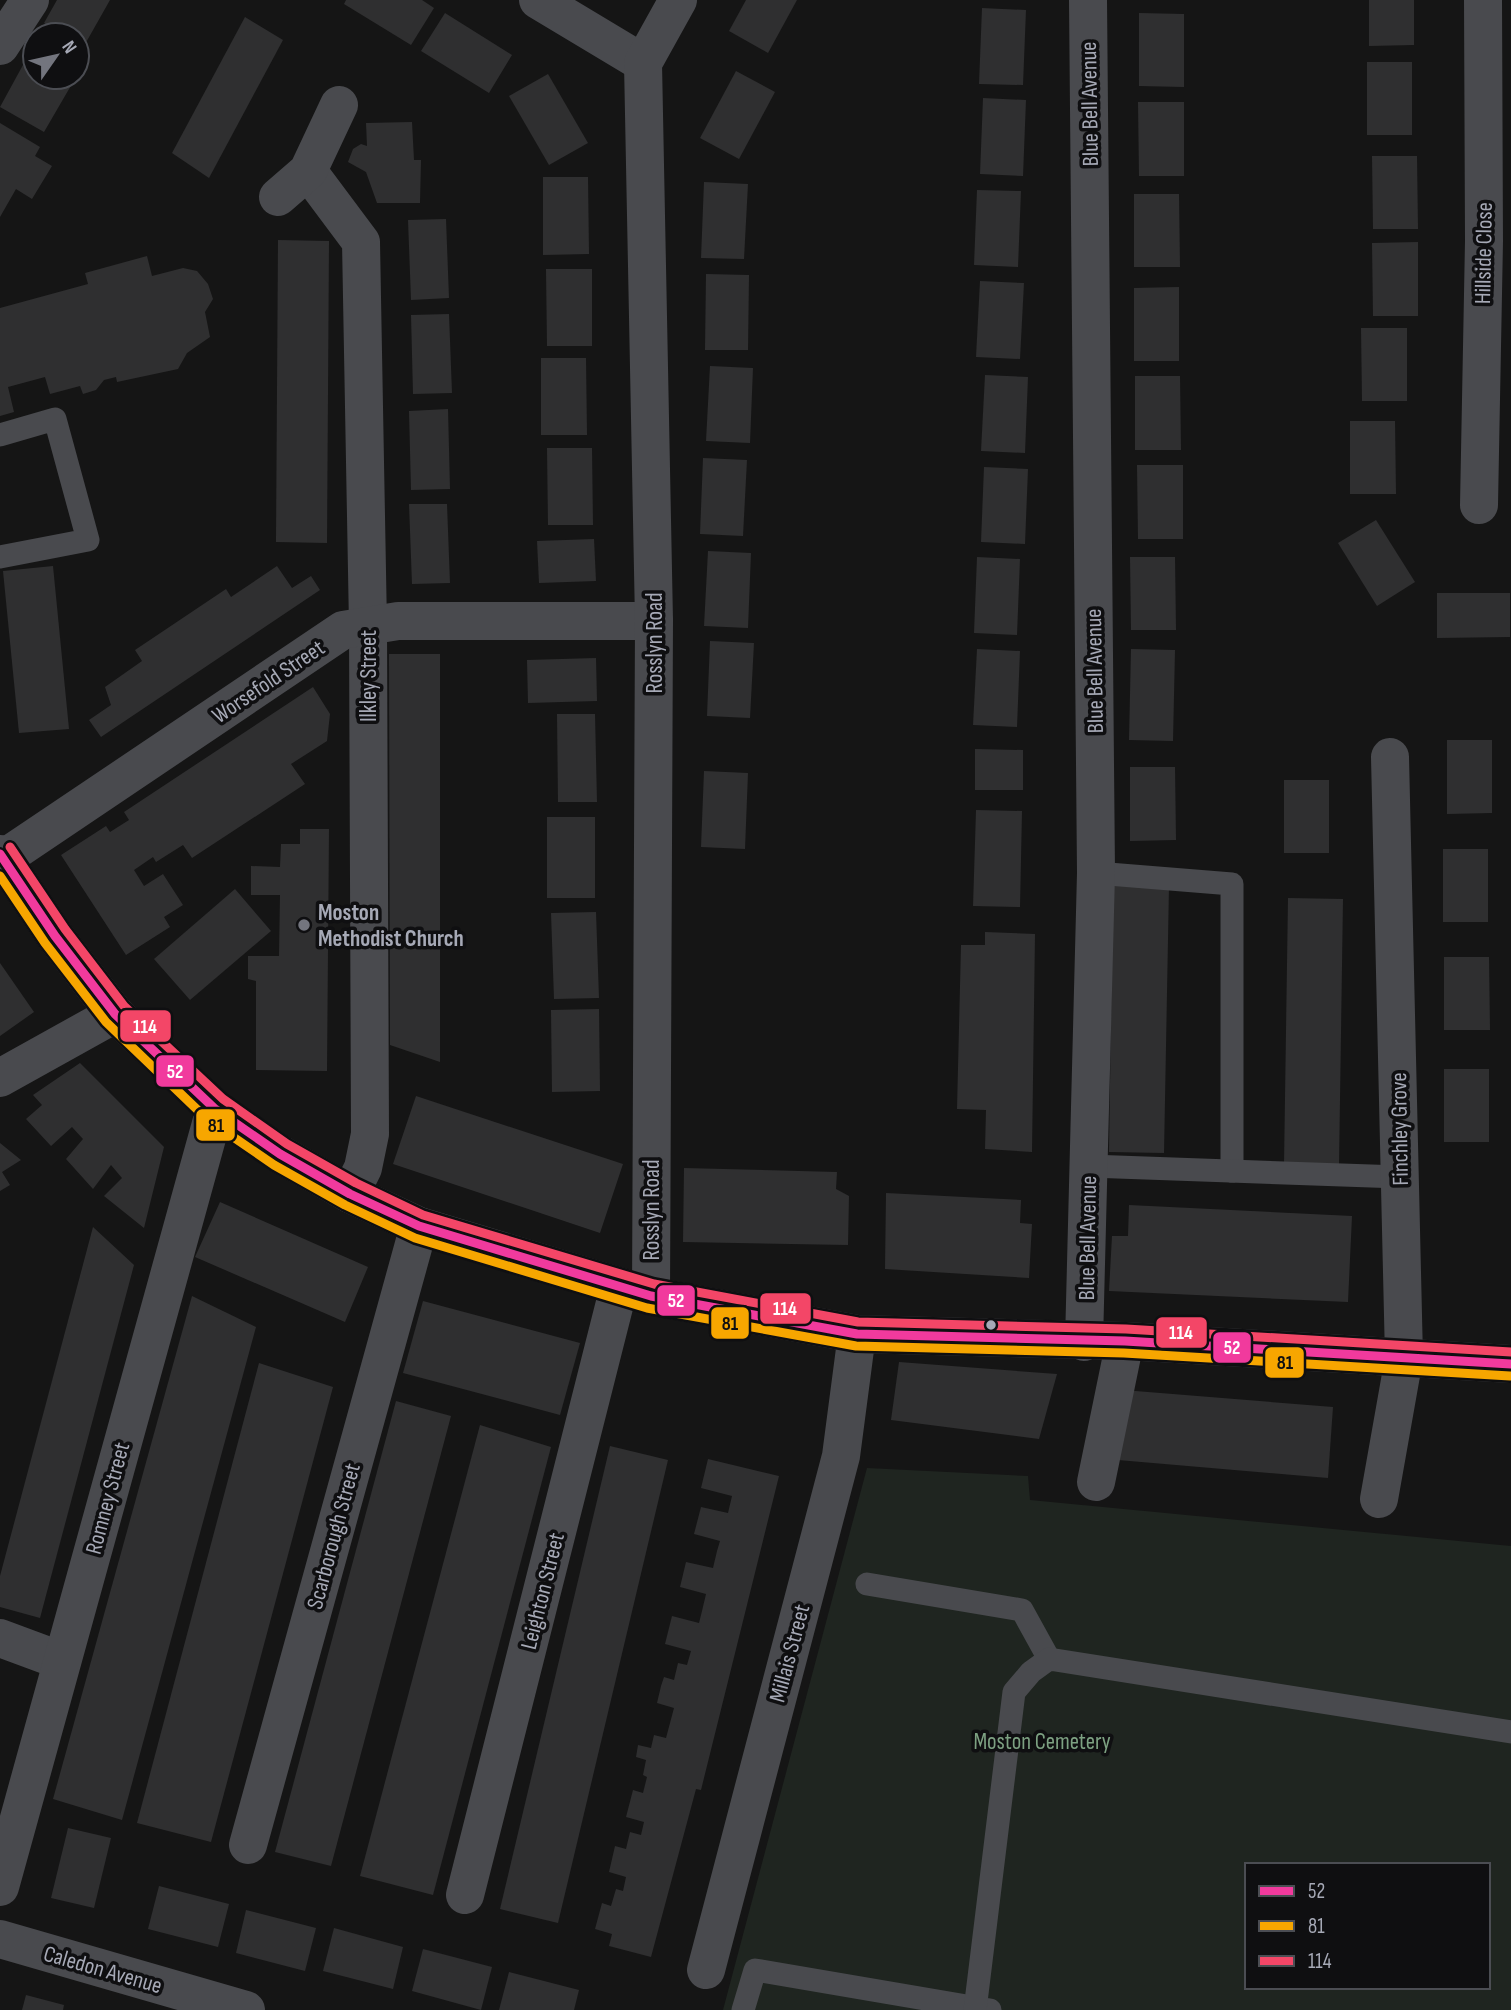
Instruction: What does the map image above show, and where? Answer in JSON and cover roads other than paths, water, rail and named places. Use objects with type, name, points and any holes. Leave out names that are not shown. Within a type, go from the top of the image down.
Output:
[{"type":"street","points":[[0,46],[30,0]]},
{"type":"street","points":[[538,0],[643,63],[678,0]]},
{"type":"street","name":"Blue Bell Avenue","points":[[1084,1342],[1096,873],[1088,0]]},
{"type":"street","name":"Hillside Close","points":[[1479,505],[1498,241],[1483,0]]},
{"type":"street","name":"Rosslyn Road","points":[[635,1291],[654,621],[643,63]]},
{"type":"street","points":[[278,197],[308,171],[340,105]]},
{"type":"street","name":"Ilkley Street","points":[[308,171],[361,242],[368,626],[370,1134],[363,1168],[350,1194]]},
{"type":"street","name":"Worsefold Street","points":[[2,856],[343,630],[398,621],[654,621]]},
{"type":"street","name":"Finchley Grove","points":[[1379,1499],[1405,1358],[1390,757]]},
{"type":"street","points":[[2,856],[55,936],[115,1014],[215,1109],[280,1154],[350,1194],[419,1227],[635,1291],[858,1334],[1125,1341],[1511,1364]]},
{"type":"street","points":[[0,1078],[115,1014]]},
{"type":"street","name":"Romney Street","points":[[0,1887],[215,1109]]},
{"type":"street","name":"Scarborough Street","points":[[248,1845],[419,1227]]},
{"type":"street","name":"Leighton Street","points":[[466,1895],[635,1291]]},
{"type":"street","name":"Millais Street","points":[[706,1970],[841,1456],[858,1334]]},
{"type":"street","points":[[1096,1482],[1125,1341]]},
{"type":"street","points":[[0,1638],[62,1661]]},
{"type":"street","name":"Caledon Avenue","points":[[0,1939],[246,2010]]},
{"type":"lane","points":[[0,435],[55,419],[88,540],[0,557]]},
{"type":"lane","points":[[1096,873],[1232,884],[1232,1171]]},
{"type":"lane","points":[[1089,1166],[1400,1177]]},
{"type":"lane","points":[[867,1584],[1022,1611],[1049,1658],[1100,1669],[1511,1732]]},
{"type":"lane","points":[[743,2010],[755,1970],[981,2009],[1014,1692],[1031,1672],[1049,1658]]},
{"type":"place","name":"Moston Methodist Church","points":[[304,925]]},
{"type":"park label","name":"Moston Cemetery","points":[[1042,1741]]}]
